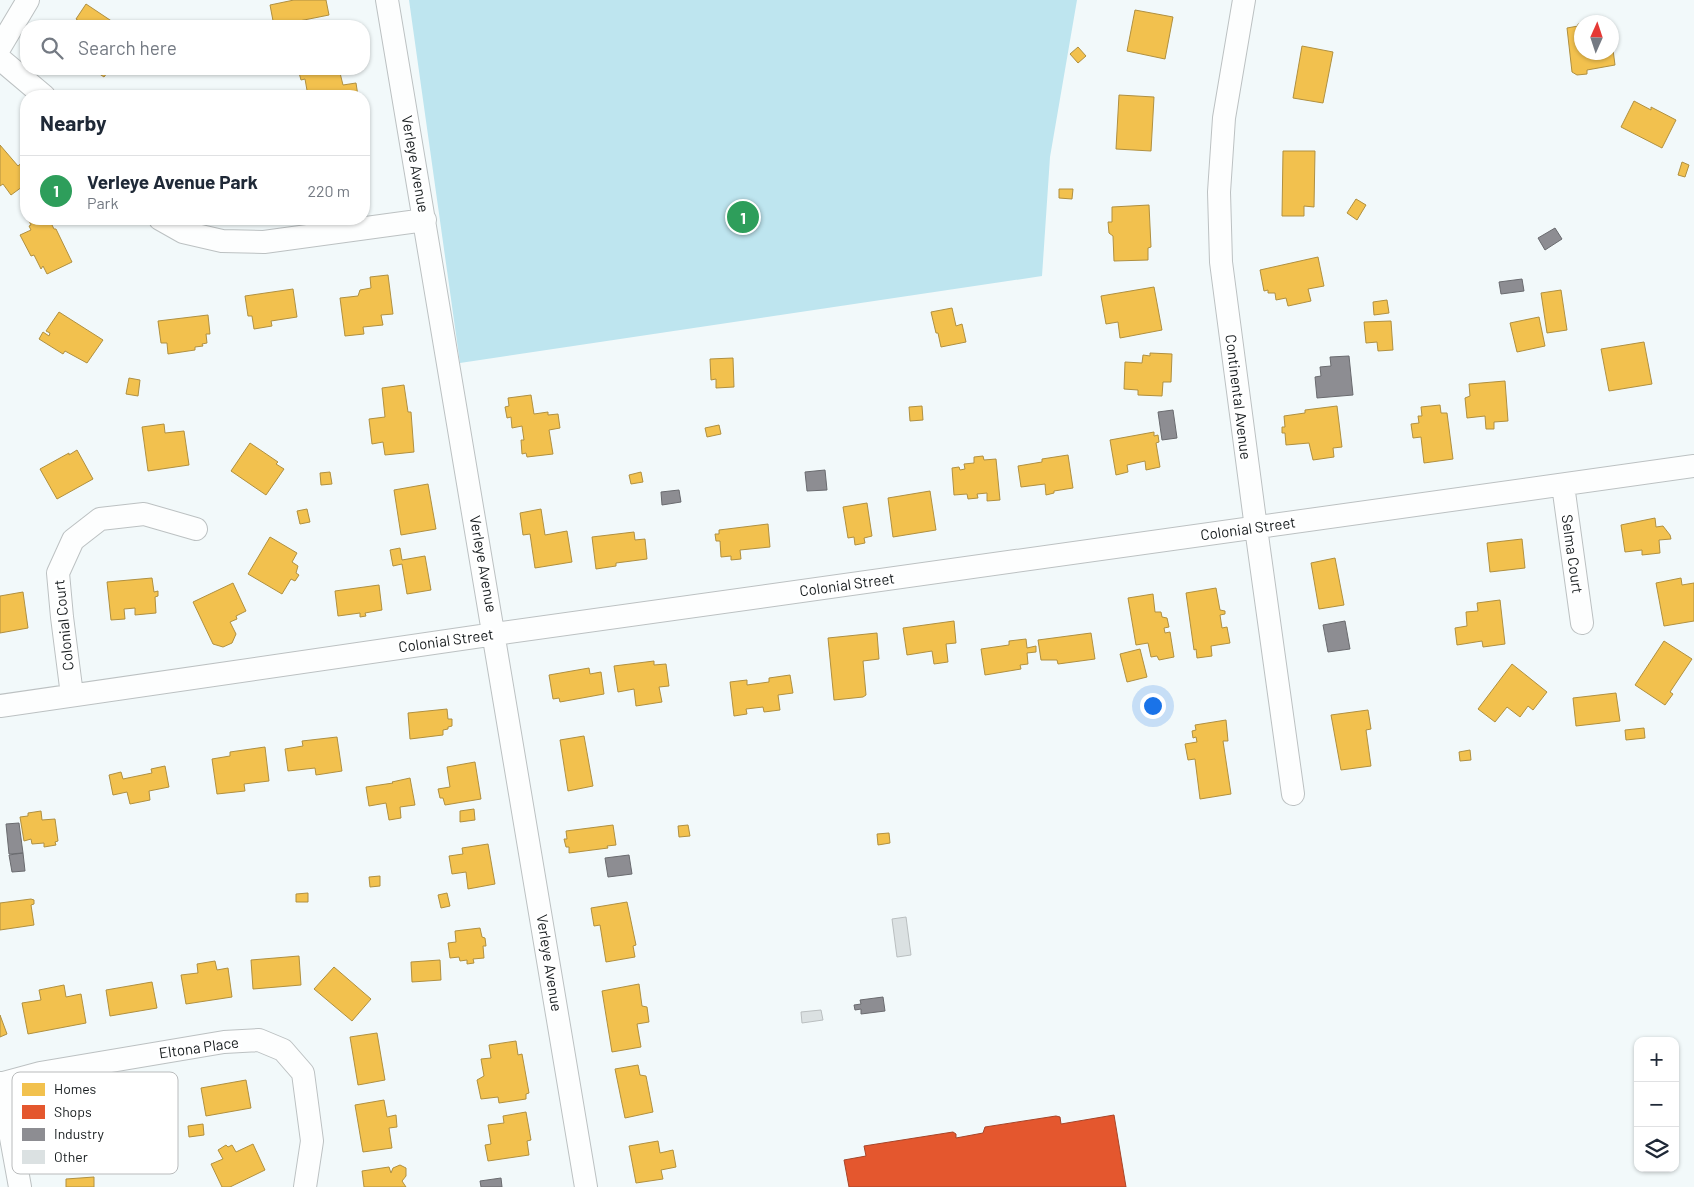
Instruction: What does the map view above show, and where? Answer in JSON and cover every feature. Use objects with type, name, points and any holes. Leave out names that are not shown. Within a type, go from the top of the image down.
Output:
[{"type":"street","points":[[0,47],[28,0]]},
{"type":"street","name":"Verleye Avenue","points":[[387,0],[495,634],[586,1187]]},
{"type":"street","name":"Continental Avenue","points":[[1244,0],[1224,118],[1219,192],[1221,262],[1293,794]]},
{"type":"street","points":[[0,59],[37,90]]},
{"type":"street","points":[[171,225],[183,232],[222,241],[264,242],[424,220]]},
{"type":"street","name":"Colonial Street","points":[[0,706],[495,634],[1694,466]]},
{"type":"street","name":"Selma Court","points":[[1562,485],[1582,623]]},
{"type":"street","name":"Colonial Court","points":[[72,695],[58,573],[73,540],[100,519],[144,514],[196,529]]},
{"type":"street","name":"Eltona Place","points":[[46,1072],[224,1042],[259,1040],[283,1050],[303,1073],[312,1140],[305,1187]]},
{"type":"street","points":[[1,1084],[12,1144]]},
{"type":"street","points":[[18,1174],[20,1187]]},
{"type":"shaded area","points":[[409,0],[1077,0],[1050,157],[1042,276],[460,363]]},
{"type":"building: Homes","points":[[294,0],[326,0],[329,15],[304,20],[273,20],[270,5]]},
{"type":"building: Homes","points":[[86,4],[110,20],[77,20],[76,19]]},
{"type":"building: Homes","points":[[1135,10],[1173,17],[1165,59],[1127,51]]},
{"type":"building: Homes","points":[[1574,27],[1574,60],[1614,60],[1615,65],[1587,70],[1587,74],[1577,75],[1572,72],[1567,28]]},
{"type":"building: Homes","points":[[1302,46],[1333,52],[1323,103],[1293,98]]},
{"type":"building: Homes","points":[[1078,47],[1086,56],[1078,63],[1070,54]]},
{"type":"building: Homes","points":[[300,75],[340,75],[343,85],[356,83],[357,90],[307,90],[305,79],[301,80]]},
{"type":"building: Homes","points":[[1119,95],[1154,97],[1151,151],[1116,149]]},
{"type":"building: Homes","points":[[1634,101],[1651,110],[1651,107],[1676,120],[1662,148],[1621,127]]},
{"type":"building: Homes","points":[[0,145],[18,166],[20,164],[20,188],[11,195],[3,184],[0,186]]},
{"type":"building: Homes","points":[[1283,151],[1315,151],[1314,207],[1304,206],[1304,216],[1282,216]]},
{"type":"building: Homes","points":[[1682,162],[1689,165],[1685,177],[1678,175]]},
{"type":"building: Homes","points":[[1059,189],[1073,189],[1072,199],[1059,198]]},
{"type":"building: Homes","points":[[1356,199],[1366,205],[1357,220],[1347,213]]},
{"type":"building: Homes","points":[[1149,205],[1151,247],[1148,248],[1148,260],[1114,261],[1113,236],[1109,233],[1108,222],[1112,222],[1112,207]]},
{"type":"building: Homes","points":[[52,225],[56,229],[72,262],[47,274],[43,266],[41,269],[34,255],[31,256],[20,235],[31,230],[29,226]]},
{"type":"building: Homes","points":[[1318,257],[1324,286],[1308,289],[1311,301],[1288,306],[1286,298],[1276,300],[1275,293],[1268,293],[1268,290],[1264,291],[1260,270]]},
{"type":"building: Homes","points":[[388,275],[393,314],[381,315],[383,325],[363,327],[364,334],[345,336],[340,298],[358,296],[360,290],[371,288],[370,277]]},
{"type":"building: Homes","points":[[1154,287],[1162,330],[1120,338],[1118,322],[1106,324],[1101,296]]},
{"type":"building: Homes","points":[[293,289],[297,317],[271,321],[272,326],[254,329],[252,316],[248,316],[245,296]]},
{"type":"building: Homes","points":[[1561,290],[1567,330],[1547,333],[1541,293]]},
{"type":"building: Homes","points":[[1387,300],[1389,313],[1374,315],[1373,302]]},
{"type":"building: Homes","points":[[952,308],[956,326],[962,324],[966,342],[941,347],[931,312]]},
{"type":"building: Homes","points":[[59,312],[103,340],[87,363],[65,351],[63,354],[39,339],[43,332],[49,336],[50,333],[46,331]]},
{"type":"building: Homes","points":[[208,315],[210,334],[206,334],[207,343],[202,344],[203,346],[195,347],[195,350],[168,354],[167,343],[161,343],[158,321]]},
{"type":"building: Homes","points":[[1539,317],[1545,346],[1517,352],[1510,323]]},
{"type":"building: Homes","points":[[1391,321],[1393,350],[1378,351],[1377,342],[1366,343],[1364,322]]},
{"type":"building: Homes","points":[[1644,342],[1652,384],[1609,391],[1601,349]]},
{"type":"building: Homes","points":[[1150,353],[1172,354],[1171,382],[1163,382],[1162,396],[1138,395],[1138,390],[1124,389],[1125,362],[1142,363],[1143,355],[1150,356]]},
{"type":"building: Homes","points":[[733,358],[734,387],[716,388],[716,379],[711,380],[710,359]]},
{"type":"building: Homes","points":[[129,378],[140,380],[138,396],[126,394]]},
{"type":"building: Homes","points":[[1505,381],[1508,421],[1494,422],[1494,429],[1486,429],[1485,416],[1467,418],[1465,398],[1470,396],[1469,384]]},
{"type":"building: Homes","points":[[404,385],[408,412],[411,412],[414,452],[385,455],[383,442],[372,444],[369,419],[385,417],[382,388]]},
{"type":"building: Homes","points":[[531,395],[534,414],[548,412],[548,415],[558,414],[560,428],[549,430],[553,454],[527,457],[526,453],[522,454],[521,440],[524,440],[522,426],[512,428],[511,417],[507,418],[505,407],[509,406],[508,398]]},
{"type":"building: Homes","points":[[1440,405],[1441,413],[1447,413],[1453,459],[1424,463],[1421,437],[1413,438],[1411,424],[1419,423],[1418,416],[1422,416],[1421,407]]},
{"type":"building: Homes","points":[[922,406],[923,420],[910,421],[909,407]]},
{"type":"building: Homes","points":[[1337,406],[1342,447],[1333,448],[1334,457],[1313,460],[1309,443],[1286,445],[1285,433],[1282,433],[1282,427],[1285,427],[1284,416],[1305,413],[1305,410]]},
{"type":"building: Homes","points":[[164,424],[165,433],[184,431],[189,465],[148,471],[142,427]]},
{"type":"building: Homes","points":[[719,425],[721,434],[707,437],[705,428]]},
{"type":"building: Homes","points":[[1154,432],[1154,436],[1158,435],[1159,442],[1156,443],[1160,467],[1146,470],[1145,461],[1127,465],[1128,472],[1116,475],[1110,440]]},
{"type":"building: Homes","points":[[250,443],[278,462],[276,464],[284,469],[266,495],[231,471]]},
{"type":"building: Homes","points":[[77,450],[93,479],[57,499],[40,469]]},
{"type":"building: Homes","points":[[1068,455],[1073,488],[1054,491],[1054,493],[1046,495],[1045,484],[1021,487],[1018,466],[1042,462],[1042,459]]},
{"type":"building: Homes","points":[[983,456],[984,460],[996,459],[1000,500],[987,501],[987,493],[977,494],[978,498],[968,499],[967,494],[954,495],[952,468],[959,467],[960,470],[965,469],[964,464],[974,463],[974,457]]},
{"type":"building: Homes","points":[[330,472],[332,484],[321,485],[320,473]]},
{"type":"building: Homes","points":[[641,472],[643,482],[631,484],[629,475]]},
{"type":"building: Homes","points":[[428,484],[436,529],[401,535],[394,490]]},
{"type":"building: Homes","points":[[930,491],[936,530],[893,537],[888,498]]},
{"type":"building: Homes","points":[[867,503],[872,536],[864,538],[865,543],[855,545],[854,537],[848,538],[843,507]]},
{"type":"building: Homes","points":[[307,509],[310,522],[300,524],[297,511]]},
{"type":"building: Homes","points":[[541,509],[545,535],[567,531],[572,562],[535,568],[530,534],[523,535],[520,513]]},
{"type":"building: Homes","points":[[1655,518],[1656,527],[1663,526],[1671,539],[1659,540],[1660,553],[1642,555],[1642,550],[1625,552],[1621,525]]},
{"type":"building: Homes","points":[[768,524],[770,547],[740,550],[741,559],[731,560],[731,556],[721,557],[720,541],[716,541],[715,534],[719,534],[719,530]]},
{"type":"building: Homes","points":[[634,532],[635,540],[645,539],[647,559],[616,563],[616,566],[596,569],[592,537]]},
{"type":"building: Homes","points":[[270,537],[297,553],[292,562],[298,566],[296,573],[299,575],[295,581],[291,579],[282,594],[248,574]]},
{"type":"building: Homes","points":[[1522,539],[1525,568],[1490,572],[1487,543]]},
{"type":"building: Homes","points":[[400,548],[402,560],[425,556],[431,590],[407,594],[402,564],[393,566],[390,550]]},
{"type":"building: Homes","points":[[1335,558],[1344,605],[1319,609],[1311,563]]},
{"type":"building: Homes","points":[[152,578],[154,592],[158,591],[158,596],[155,597],[156,613],[135,615],[135,608],[124,609],[125,619],[111,620],[107,582]]},
{"type":"building: Homes","points":[[1681,578],[1682,585],[1694,583],[1694,621],[1664,626],[1656,583]]},
{"type":"building: Homes","points":[[233,583],[246,611],[236,616],[237,619],[230,622],[236,634],[232,643],[223,647],[213,644],[193,602]]},
{"type":"building: Homes","points":[[379,585],[382,610],[365,613],[366,616],[360,617],[360,613],[338,616],[335,591]]},
{"type":"building: Homes","points":[[1216,588],[1220,610],[1225,611],[1225,614],[1220,615],[1222,628],[1227,627],[1230,643],[1211,646],[1212,656],[1197,658],[1196,649],[1194,650],[1186,593]]},
{"type":"building: Homes","points":[[23,592],[28,628],[0,633],[0,596]]},
{"type":"building: Homes","points":[[1153,594],[1155,612],[1161,612],[1162,617],[1167,618],[1169,627],[1164,628],[1165,633],[1170,632],[1174,657],[1159,660],[1157,656],[1151,657],[1148,643],[1136,645],[1128,598]]},
{"type":"building: Homes","points":[[1500,600],[1505,644],[1483,647],[1482,641],[1457,645],[1455,628],[1467,626],[1466,612],[1478,611],[1477,603]]},
{"type":"building: Homes","points":[[954,621],[956,643],[946,644],[948,662],[934,664],[932,651],[907,655],[903,628]]},
{"type":"building: Homes","points":[[877,633],[879,659],[863,661],[866,695],[863,697],[834,700],[828,638]]},
{"type":"building: Homes","points":[[1091,633],[1095,659],[1058,664],[1057,660],[1041,660],[1038,640]]},
{"type":"building: Homes","points":[[1026,639],[1027,648],[1036,646],[1036,652],[1027,653],[1028,664],[1020,665],[1021,669],[985,675],[981,649],[1009,645],[1009,641]]},
{"type":"building: Homes","points":[[1664,641],[1692,659],[1670,692],[1673,694],[1665,705],[1635,685]]},
{"type":"building: Homes","points":[[1140,649],[1147,677],[1127,682],[1120,654]]},
{"type":"building: Homes","points":[[654,661],[654,665],[666,664],[669,686],[659,687],[662,702],[636,706],[634,689],[618,692],[614,666]]},
{"type":"building: Homes","points":[[1512,664],[1547,692],[1533,710],[1528,706],[1520,717],[1507,707],[1495,722],[1478,709]]},
{"type":"building: Homes","points":[[589,668],[590,674],[601,672],[604,694],[560,702],[559,698],[553,699],[549,675]]},
{"type":"building: Homes","points":[[790,675],[793,693],[778,695],[780,710],[764,712],[763,707],[746,709],[747,714],[734,716],[730,682],[747,680],[747,685],[769,682],[769,678]]},
{"type":"building: Homes","points":[[1616,693],[1620,721],[1576,726],[1573,698]]},
{"type":"building: Homes","points":[[447,709],[448,719],[452,719],[452,726],[443,730],[443,735],[410,739],[408,713]]},
{"type":"building: Homes","points":[[1368,710],[1371,729],[1366,730],[1371,766],[1341,770],[1331,715]]},
{"type":"building: Homes","points":[[1226,720],[1228,741],[1223,741],[1231,794],[1200,799],[1195,759],[1188,760],[1185,744],[1197,742],[1196,737],[1193,738],[1192,731],[1196,730],[1195,725]]},
{"type":"building: Homes","points":[[1644,728],[1645,738],[1626,740],[1625,730]]},
{"type":"building: Homes","points":[[584,736],[593,786],[568,791],[560,740]]},
{"type":"building: Homes","points":[[337,737],[342,771],[316,775],[315,768],[288,771],[285,749],[303,746],[302,741]]},
{"type":"building: Homes","points":[[265,747],[269,781],[244,784],[245,791],[217,794],[212,759],[230,756],[230,752]]},
{"type":"building: Homes","points":[[1470,750],[1471,760],[1460,761],[1459,752]]},
{"type":"building: Homes","points":[[475,762],[481,799],[445,805],[443,798],[440,798],[438,789],[450,787],[447,767]]},
{"type":"building: Homes","points":[[165,766],[169,787],[149,791],[150,800],[130,804],[127,792],[113,795],[109,775],[121,772],[123,779],[152,773],[151,769]]},
{"type":"building: Homes","points":[[410,778],[415,805],[400,807],[401,818],[389,820],[386,803],[369,806],[366,787]]},
{"type":"building: Homes","points":[[474,809],[475,820],[460,822],[460,811]]},
{"type":"building: Homes","points":[[41,811],[42,820],[55,819],[58,841],[55,842],[56,845],[44,847],[44,843],[32,844],[31,839],[24,841],[20,817],[28,816],[28,813]]},
{"type":"building: Homes","points":[[613,825],[616,845],[607,846],[608,848],[569,853],[569,847],[566,847],[564,839],[567,839],[566,831]]},
{"type":"building: Homes","points":[[688,825],[690,836],[679,837],[678,826]]},
{"type":"building: Homes","points":[[889,833],[890,843],[878,845],[877,834]]},
{"type":"building: Homes","points":[[488,844],[495,884],[468,889],[466,872],[452,874],[449,856],[463,854],[462,848]]},
{"type":"building: Homes","points":[[380,876],[380,886],[370,887],[369,877]]},
{"type":"building: Homes","points":[[308,893],[308,902],[296,902],[296,894]]},
{"type":"building: Homes","points":[[447,893],[450,906],[441,908],[438,895]]},
{"type":"building: Homes","points":[[34,900],[34,904],[31,905],[34,925],[0,930],[0,903]]},
{"type":"building: Homes","points":[[627,902],[636,945],[633,946],[635,957],[606,962],[600,925],[594,926],[591,908]]},
{"type":"building: Homes","points":[[480,928],[482,937],[485,938],[486,946],[483,946],[484,958],[473,959],[474,963],[467,964],[467,960],[460,961],[459,957],[450,958],[448,943],[456,942],[455,931]]},
{"type":"building: Homes","points":[[299,956],[301,985],[253,989],[251,960]]},
{"type":"building: Homes","points":[[440,960],[441,980],[412,982],[411,962]]},
{"type":"building: Homes","points":[[215,961],[217,970],[228,968],[232,997],[186,1004],[181,975],[198,973],[197,964]]},
{"type":"building: Homes","points":[[334,967],[371,999],[352,1021],[314,989]]},
{"type":"building: Homes","points":[[152,982],[157,1008],[110,1016],[106,990]]},
{"type":"building: Homes","points":[[639,984],[642,1006],[647,1007],[649,1022],[637,1024],[641,1047],[612,1052],[602,991]]},
{"type":"building: Homes","points":[[64,985],[66,997],[81,994],[86,1023],[28,1034],[22,1003],[41,1000],[39,990]]},
{"type":"building: Homes","points":[[0,1015],[7,1034],[0,1037]]},
{"type":"building: Homes","points":[[377,1033],[385,1080],[358,1085],[350,1037]]},
{"type":"building: Homes","points":[[516,1041],[518,1055],[522,1054],[529,1093],[526,1094],[526,1099],[499,1103],[498,1097],[481,1099],[477,1080],[484,1076],[481,1059],[491,1058],[489,1045]]},
{"type":"building: Homes","points":[[638,1065],[640,1075],[646,1076],[653,1112],[625,1118],[615,1069]]},
{"type":"building: Homes","points":[[246,1080],[251,1108],[206,1116],[201,1088]]},
{"type":"building: Homes","points":[[384,1100],[387,1117],[396,1115],[397,1127],[389,1128],[392,1148],[363,1152],[355,1105]]},
{"type":"building: Homes","points":[[526,1112],[531,1140],[527,1141],[529,1155],[488,1161],[485,1145],[491,1144],[488,1125],[504,1123],[503,1116]]},
{"type":"building: Homes","points":[[203,1124],[204,1135],[189,1137],[188,1126]]},
{"type":"building: Homes","points":[[658,1141],[660,1153],[673,1150],[676,1167],[661,1170],[663,1179],[636,1183],[629,1146]]},
{"type":"building: Homes","points":[[253,1144],[265,1170],[230,1187],[222,1187],[211,1164],[223,1159],[218,1150],[226,1145],[228,1147],[232,1145],[236,1152]]},
{"type":"building: Homes","points":[[400,1165],[406,1168],[406,1176],[402,1181],[406,1187],[364,1187],[362,1171],[389,1167],[391,1173],[393,1168]]},
{"type":"building: Homes","points":[[94,1177],[94,1187],[66,1187],[66,1179]]},
{"type":"building: Shops","points":[[1114,1115],[1126,1187],[849,1187],[844,1160],[866,1156],[864,1146],[953,1132],[956,1134],[956,1138],[983,1133],[985,1127],[1056,1116],[1060,1117],[1061,1124]]},
{"type":"building: Industry","points":[[1555,228],[1562,239],[1545,250],[1538,238]]},
{"type":"building: Industry","points":[[1522,279],[1524,291],[1501,294],[1499,282]]},
{"type":"building: Industry","points":[[1349,356],[1353,395],[1317,398],[1315,377],[1321,376],[1320,367],[1331,366],[1330,357]]},
{"type":"building: Industry","points":[[1173,410],[1177,438],[1162,440],[1158,412]]},
{"type":"building: Industry","points":[[825,470],[827,490],[807,491],[805,472]]},
{"type":"building: Industry","points":[[679,490],[681,502],[662,505],[661,492]]},
{"type":"building: Industry","points":[[1345,621],[1350,649],[1328,652],[1323,625]]},
{"type":"building: Industry","points":[[19,823],[23,853],[9,854],[6,824]]},
{"type":"building: Industry","points":[[23,853],[25,871],[12,872],[9,855]]},
{"type":"building: Industry","points":[[629,855],[632,874],[608,877],[605,858]]},
{"type":"building: Industry","points":[[883,997],[885,1011],[861,1014],[861,1009],[855,1010],[854,1005],[861,1004],[860,1000]]},
{"type":"building: Industry","points":[[501,1178],[502,1187],[481,1187],[480,1181]]},
{"type":"building: Other","points":[[906,917],[911,955],[897,957],[892,919]]},
{"type":"building: Other","points":[[821,1010],[823,1020],[802,1023],[801,1012]]},
{"type":"place","name":"Verleye Avenue Park","points":[[743,217]]}]
